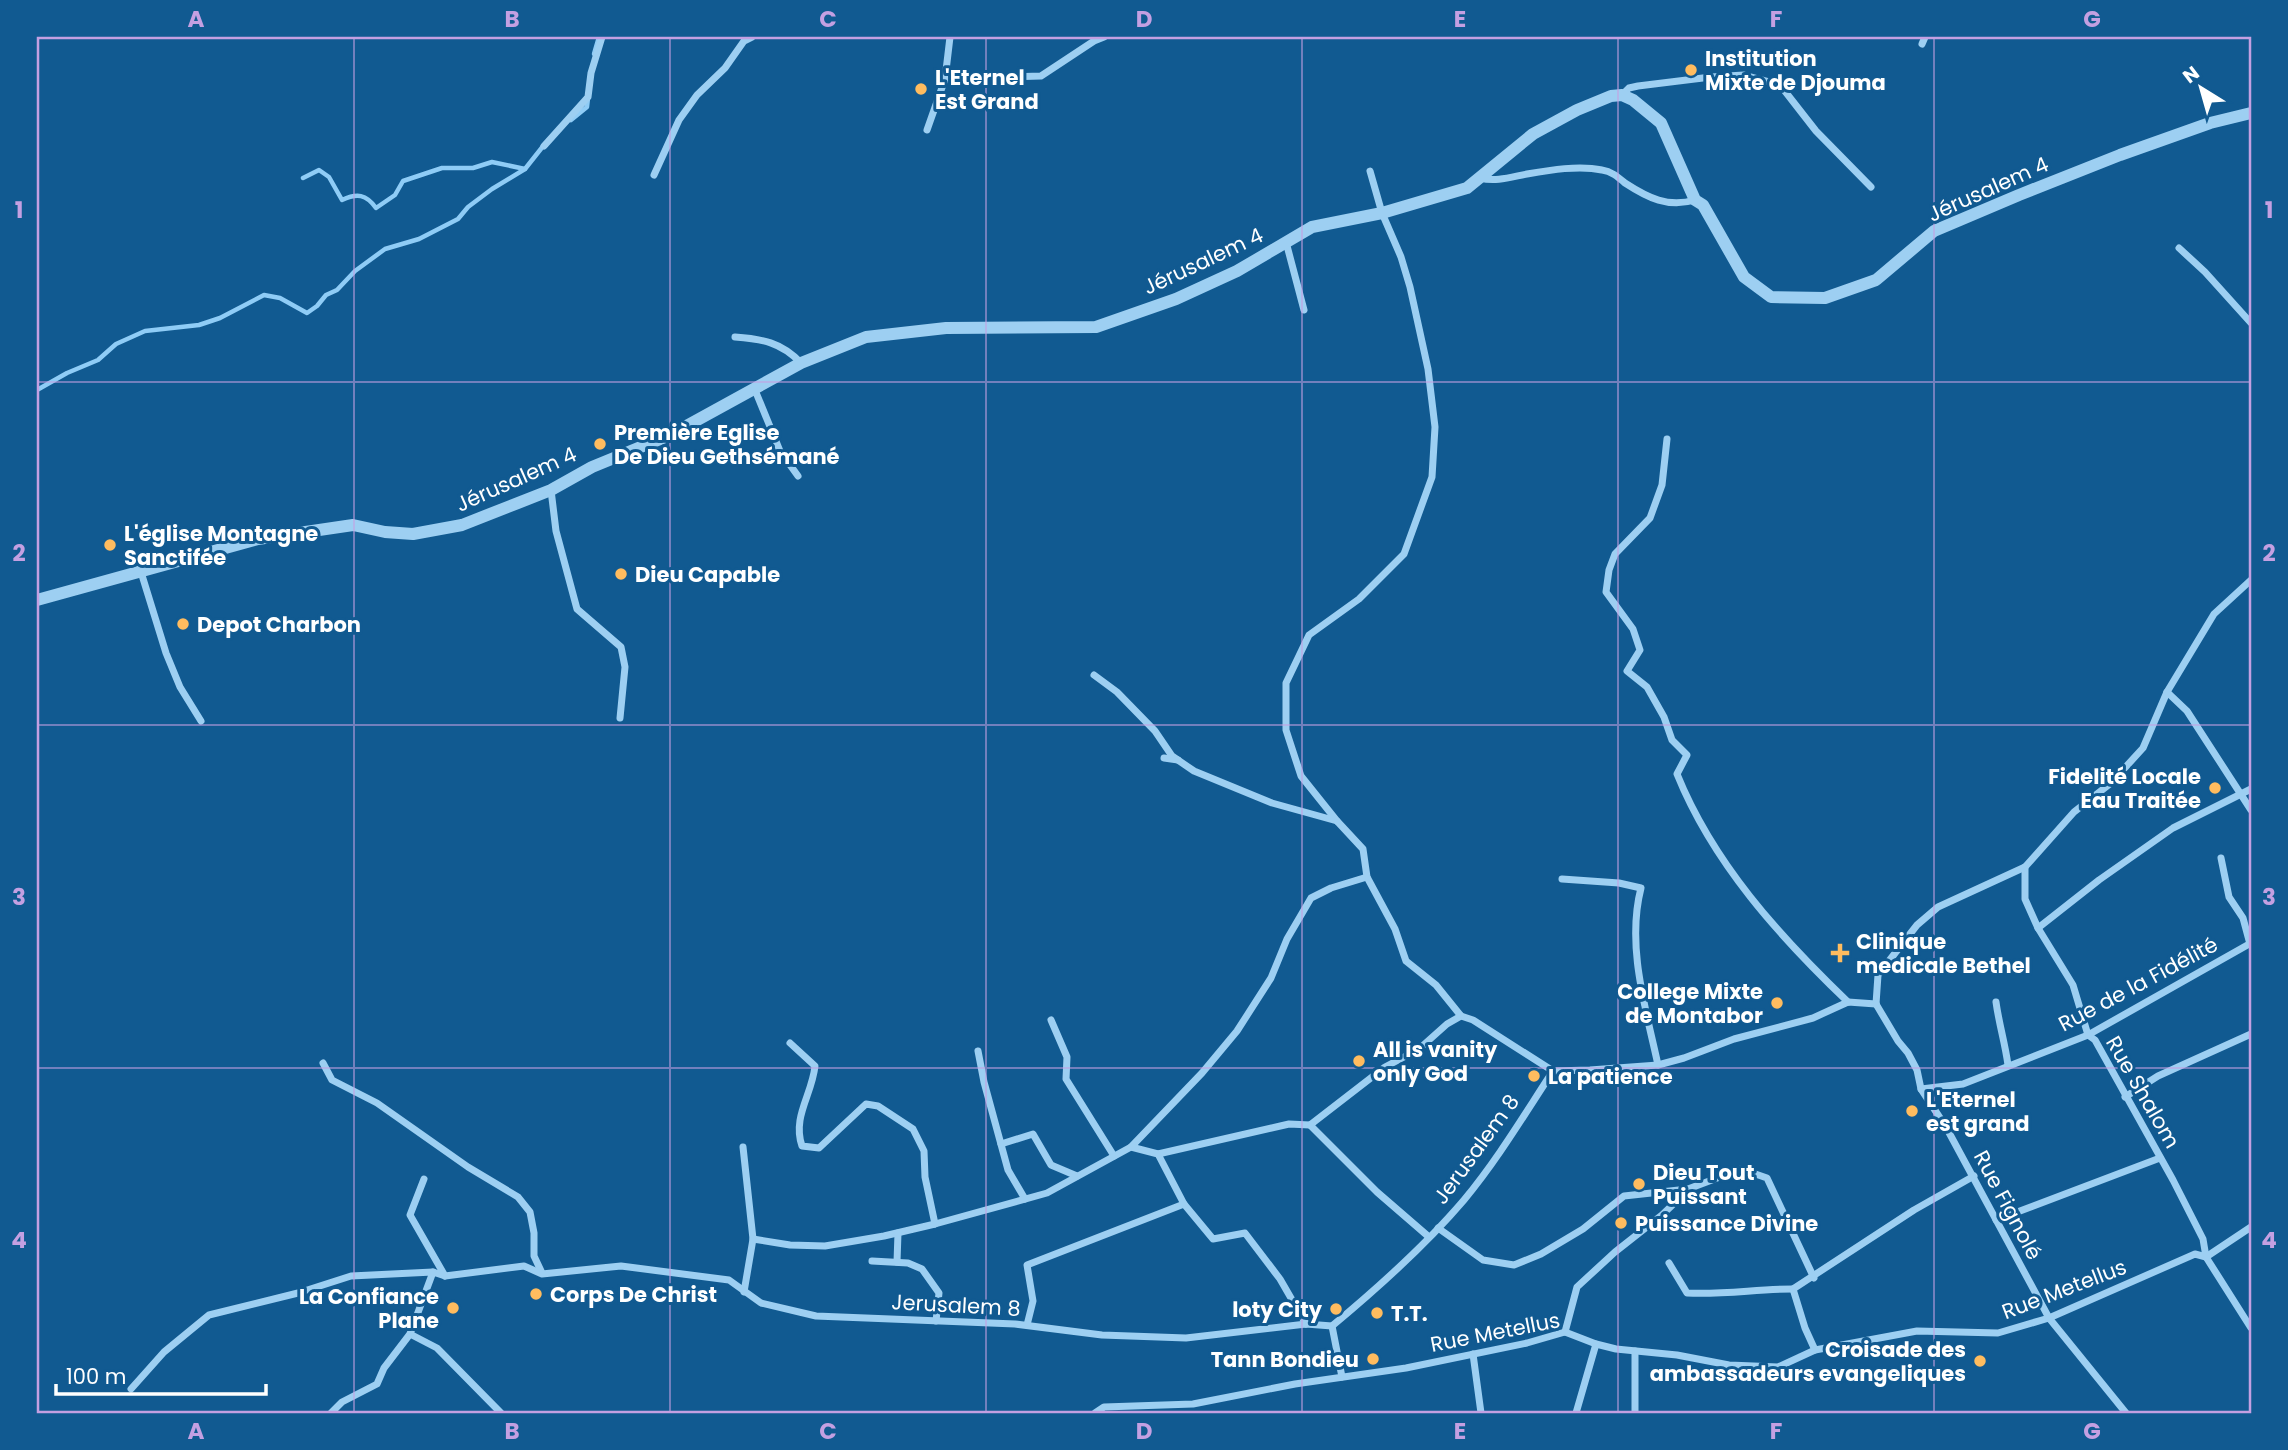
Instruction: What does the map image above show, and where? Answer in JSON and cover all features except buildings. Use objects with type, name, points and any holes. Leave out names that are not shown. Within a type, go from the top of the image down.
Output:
[{"type":"street","points":[[544,146],[588,97],[591,73],[603,37]]},
{"type":"street","points":[[654,175],[679,120],[704,87],[725,68],[744,41],[752,37]]},
{"type":"street","points":[[927,130],[945,79],[950,37]]},
{"type":"street","points":[[945,79],[1041,76],[1104,37]]},
{"type":"street","points":[[1622,95],[1629,88],[1638,86],[1711,77],[1744,75],[1780,85],[1816,131],[1871,187]]},
{"type":"street","name":"Jérusalem 4","points":[[37,600],[258,539],[352,525],[413,534],[462,525],[551,490],[592,467],[670,435],[802,363],[866,337],[946,328],[1096,327],[1176,299],[1237,271],[1312,227],[1382,213],[1467,188],[1533,134],[1577,110],[1611,96],[1622,95],[1633,100],[1661,123],[1695,200],[1703,205],[1744,277],[1771,298],[1825,298],[1876,280],[1934,232],[1946,226],[2120,155],[2210,123],[2251,113]]},
{"type":"street","points":[[1479,178],[1492,181],[1536,173],[1595,169],[1608,171],[1654,199],[1682,204],[1695,200]]},
{"type":"street","points":[[1370,172],[1382,213],[1401,257],[1410,287],[1428,369],[1435,427],[1432,477],[1404,554],[1359,599],[1309,635],[1286,682],[1286,730],[1301,776],[1363,849],[1367,877],[1395,929],[1406,961],[1437,985],[1461,1016],[1473,1020],[1553,1071],[1658,1065],[1734,1039],[1813,1018],[1847,1002],[1876,1004],[1878,975],[1917,925],[1938,907],[2025,867],[2074,812],[2111,783],[2143,748],[2167,692],[2214,614],[2251,580]]},
{"type":"street","points":[[1286,242],[1304,310]]},
{"type":"street","points":[[2179,248],[2205,272],[2251,323]]},
{"type":"street","points":[[735,337],[767,340],[802,363]]},
{"type":"street","points":[[755,390],[780,451],[798,476]]},
{"type":"street","points":[[1667,439],[1662,485],[1650,518],[1615,554],[1609,570],[1606,592],[1633,629],[1640,650],[1628,671],[1647,687],[1664,717],[1672,740],[1687,755],[1677,774],[1707,838],[1758,907],[1847,1002]]},
{"type":"street","points":[[551,490],[556,531],[577,609],[621,647],[625,667],[620,718]]},
{"type":"street","points":[[141,572],[170,664],[201,722]]},
{"type":"street","points":[[1094,675],[1117,692],[1155,731],[1172,756],[1194,771],[1272,803],[1337,821]]},
{"type":"street","points":[[2167,692],[2186,711],[2251,810]]},
{"type":"street","points":[[1164,758],[1179,761]]},
{"type":"street","points":[[2038,928],[2099,880],[2173,828],[2251,789]]},
{"type":"street","points":[[2221,858],[2229,897],[2244,918],[2251,943]]},
{"type":"street","name":"Rue Shalom","points":[[2025,867],[2025,900],[2038,928],[2073,985],[2088,1035],[2095,1040],[2203,1238],[2206,1257],[2251,1328]]},
{"type":"street","points":[[752,1239],[790,1245],[825,1245],[898,1233],[1047,1192],[1131,1147],[1202,1073],[1237,1031],[1271,978],[1287,939],[1311,898],[1331,888],[1367,877]]},
{"type":"street","points":[[1562,879],[1619,883],[1640,888],[1636,952],[1642,998],[1658,1065]]},
{"type":"street","name":"Rue de la Fidélité","points":[[1921,1088],[1963,1084],[2088,1035],[2251,943]]},
{"type":"street","points":[[1996,1002],[2000,1035],[2005,1042],[2008,1065]]},
{"type":"street","name":"Rue Fignolé","points":[[1876,1004],[1908,1053],[1917,1070],[1921,1088],[1974,1176],[2049,1318],[2126,1413]]},
{"type":"street","points":[[1131,1147],[1158,1154],[1289,1124],[1310,1125],[1385,1068],[1419,1049],[1447,1024],[1461,1016]]},
{"type":"street","points":[[1051,1020],[1067,1056],[1066,1079],[1114,1156]]},
{"type":"street","points":[[2126,1097],[2158,1076],[2251,1034]]},
{"type":"street","points":[[790,1043],[815,1066],[813,1082],[797,1132],[802,1146],[819,1148],[866,1104],[878,1106],[913,1129],[924,1151],[925,1177],[935,1224]]},
{"type":"street","points":[[978,1051],[1008,1170],[1025,1199]]},
{"type":"street","points":[[323,1063],[332,1080],[377,1103],[468,1167],[518,1197],[530,1212],[534,1256],[542,1274]]},
{"type":"street","name":"Jerusalem 8","points":[[433,1272],[445,1276],[524,1266],[542,1274],[621,1266],[729,1280],[761,1303],[816,1316],[1027,1325],[1102,1335],[1186,1338],[1306,1324],[1332,1326],[1393,1276],[1464,1199],[1510,1138],[1553,1071]]},
{"type":"street","points":[[1310,1125],[1377,1192],[1429,1237]]},
{"type":"street","points":[[1001,1144],[1032,1134],[1051,1165],[1077,1176]]},
{"type":"street","points":[[743,1147],[752,1239],[744,1292]]},
{"type":"street","points":[[1158,1154],[1184,1204],[1213,1239],[1245,1233],[1280,1279],[1306,1324]]},
{"type":"street","points":[[1996,1220],[2160,1158]]},
{"type":"street","points":[[1438,1228],[1483,1260],[1514,1265],[1541,1254],[1583,1229],[1624,1196],[1688,1189],[1741,1169],[1767,1178],[1814,1278]]},
{"type":"street","points":[[1669,1263],[1687,1293],[1715,1295],[1759,1289],[1793,1289],[1814,1278],[1914,1210],[1974,1176]]},
{"type":"street","points":[[424,1180],[410,1215],[445,1276]]},
{"type":"street","points":[[1565,1332],[1577,1287],[1615,1252],[1662,1215],[1688,1189]]},
{"type":"street","points":[[1027,1325],[1033,1301],[1027,1265],[1184,1204]]},
{"type":"street","name":"Rue Metellus","points":[[1095,1413],[1104,1407],[1193,1404],[1406,1368],[1527,1343],[1565,1332],[1595,1344],[1635,1351],[1677,1355],[1729,1365],[1778,1367],[1815,1350],[1917,1331],[1998,1333],[2049,1318],[2195,1254],[2206,1257],[2251,1227]]},
{"type":"street","points":[[897,1262],[898,1233]]},
{"type":"street","points":[[872,1261],[897,1262],[922,1269],[939,1293],[936,1321]]},
{"type":"street","points":[[131,1389],[164,1352],[209,1315],[298,1293],[351,1276],[433,1272],[410,1334],[384,1368],[377,1384],[342,1402],[331,1413]]},
{"type":"street","points":[[1793,1289],[1815,1350]]},
{"type":"street","points":[[1332,1326],[1342,1377]]},
{"type":"street","points":[[410,1334],[437,1348],[501,1413]]},
{"type":"street","points":[[1576,1413],[1595,1344]]},
{"type":"street","points":[[1635,1351],[1635,1413]]},
{"type":"street","points":[[1473,1354],[1481,1413]]},
{"type":"waterway","points":[[594,54],[599,37]]},
{"type":"waterway","points":[[571,120],[587,107],[588,98]]},
{"type":"waterway","points":[[37,390],[98,360],[116,344],[145,331],[199,325],[220,318],[264,295],[280,298],[307,313],[385,249],[419,239],[458,219],[468,207],[492,189],[525,169],[544,145]]},
{"type":"waterway","points":[[303,178],[319,170],[329,177],[342,200],[361,196],[376,208],[395,195],[403,181],[442,168],[473,168],[492,162],[525,169]]},
{"type":"place","name":"Institution Mixte de Djouma","points":[[1691,70]]},
{"type":"place","name":"L'Eternel Est Grand","points":[[921,89]]},
{"type":"place","name":"Première Eglise De Dieu Gethsémané","points":[[600,444]]},
{"type":"place","name":"L'église Montagne Sanctifée","points":[[110,545]]},
{"type":"place","name":"Dieu Capable","points":[[621,574]]},
{"type":"place","name":"Depot Charbon","points":[[183,624]]},
{"type":"place","name":"Fidelité Locale Eau Traitée","points":[[2215,788]]},
{"type":"place","name":"Clinique medicale Bethel","points":[[1840,953]]},
{"type":"place","name":"College Mixte de Montabor","points":[[1777,1003]]},
{"type":"place","name":"All is vanity only God","points":[[1359,1061]]},
{"type":"place","name":"La patience","points":[[1534,1076]]},
{"type":"place","name":"L'Eternel est grand","points":[[1912,1111]]},
{"type":"place","name":"Dieu Tout Puissant","points":[[1639,1184]]},
{"type":"place","name":"Puissance Divine","points":[[1621,1223]]},
{"type":"place","name":"Corps De Christ","points":[[536,1294]]},
{"type":"place","name":"La Confiance Plane","points":[[453,1308]]},
{"type":"place","name":"loty City","points":[[1336,1309]]},
{"type":"place","name":"T.T.","points":[[1377,1313]]},
{"type":"place","name":"Tann Bondieu","points":[[1373,1359]]},
{"type":"place","name":"Croisade des ambassadeurs evangeliques","points":[[1980,1361]]}]
